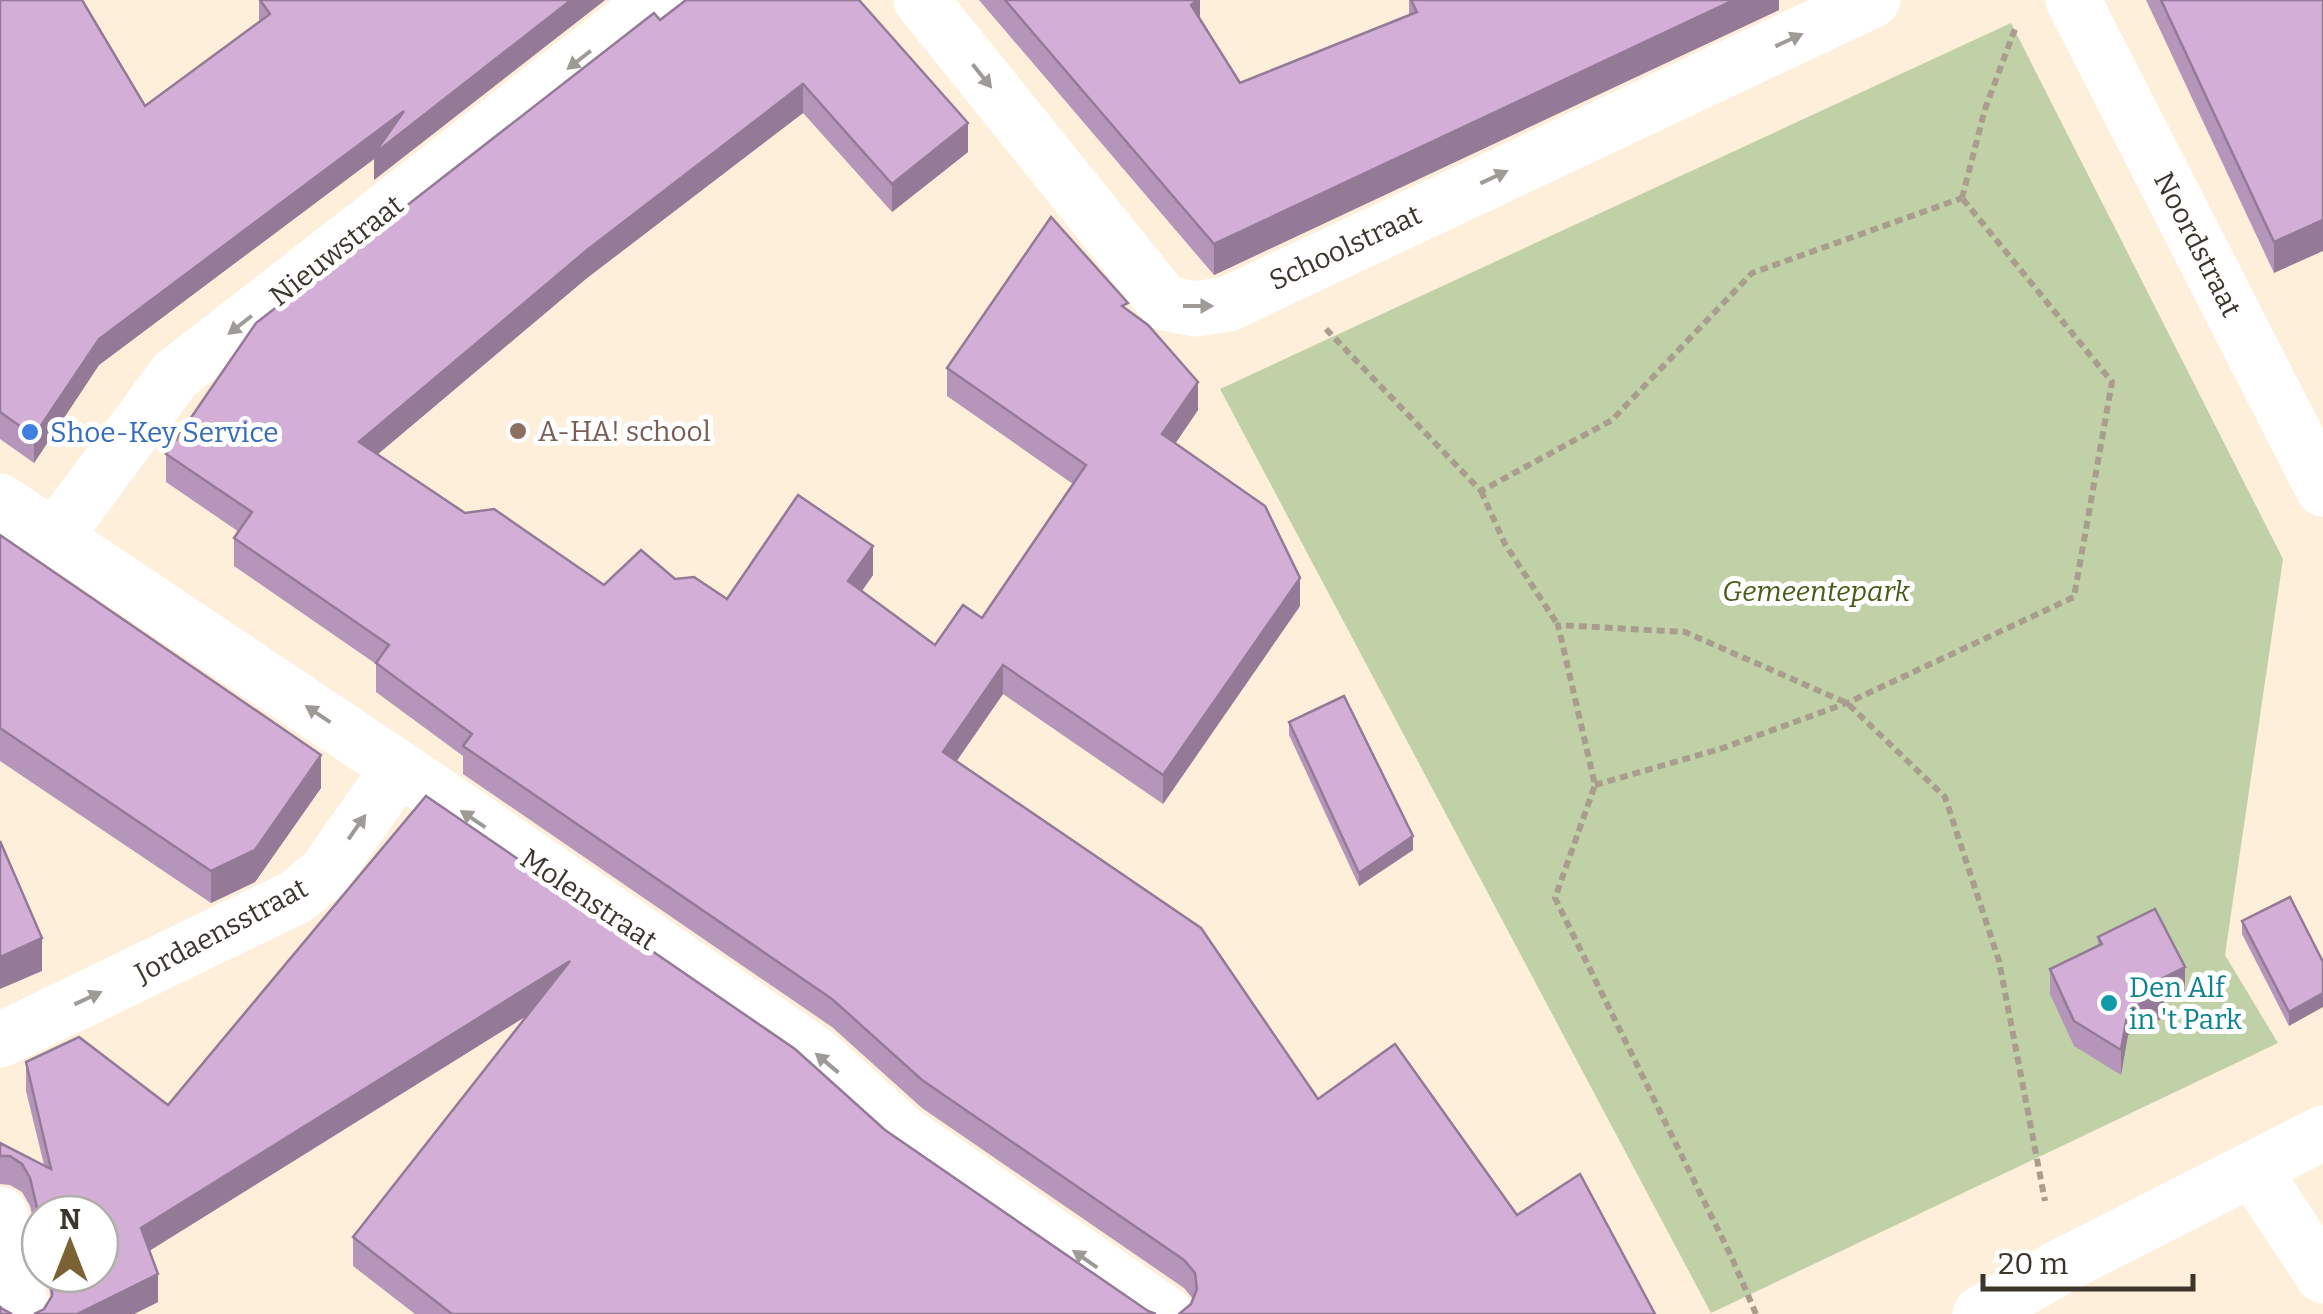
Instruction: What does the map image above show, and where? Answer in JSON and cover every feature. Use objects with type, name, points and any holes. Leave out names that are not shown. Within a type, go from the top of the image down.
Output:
[{"type":"street","name":"Nieuwstraat","points":[[54,537],[175,375],[656,0]]},
{"type":"street","name":"Schoolstraat","points":[[921,0],[1166,303],[1196,308],[1228,304],[1874,0]]},
{"type":"street","name":"Noordstraat","points":[[2073,0],[2323,489]]},
{"type":"street","name":"Molenstraat","points":[[0,500],[814,1052],[903,1134],[1166,1314]]},
{"type":"street","name":"Jordaensstraat","points":[[0,1040],[296,897],[325,873],[399,768]]},
{"type":"street","points":[[1980,1314],[2058,1268],[2323,1133]]},
{"type":"street","points":[[2254,1170],[2323,1276]]},
{"type":"street","points":[[0,1214],[23,1314]]},
{"type":"path","points":[[1962,198],[1985,110],[2019,18]]},
{"type":"path","points":[[1481,491],[1612,420],[1752,274],[1962,198]]},
{"type":"path","points":[[1595,786],[1724,748],[1847,704],[2074,597],[2112,382],[1962,198]]},
{"type":"path","points":[[1278,278],[1481,491],[1505,544],[1558,625],[1595,786],[1554,898],[1756,1314]]},
{"type":"path","points":[[1558,625],[1685,632],[1847,704],[1944,797],[1999,961],[2058,1268]]},
{"type":"green space","name":"Gemeentepark","points":[[2011,23],[2283,559],[2225,955],[2278,1043],[1711,1313],[1220,389]]},
{"type":"building","points":[[0,0],[82,0],[145,106],[270,14],[260,0],[571,0],[374,154],[404,111],[99,339],[34,436],[0,412]]},
{"type":"building","points":[[686,0],[859,0],[968,123],[892,184],[803,84],[587,250],[359,442],[465,513],[494,509],[604,585],[641,550],[675,579],[694,577],[727,599],[798,495],[873,546],[848,581],[935,645],[963,605],[982,618],[1086,465],[947,368],[1051,217],[1128,303],[1122,306],[1148,325],[1198,382],[1162,434],[1265,506],[1300,578],[1163,775],[1003,665],[943,752],[1201,928],[1318,1099],[1395,1044],[1517,1215],[1580,1174],[1655,1314],[1179,1314],[1191,1304],[1197,1289],[1195,1273],[1184,1260],[922,1080],[832,999],[463,746],[472,734],[376,663],[389,645],[234,538],[252,512],[166,454],[256,323],[654,13],[660,20]]},
{"type":"building","points":[[1005,0],[1197,0],[1191,5],[1240,83],[1417,12],[1411,0],[1734,0],[1214,244]]},
{"type":"building","points":[[2161,0],[2323,0],[2323,220],[2274,242]]},
{"type":"building","points":[[0,535],[321,755],[255,850],[211,871],[0,728]]},
{"type":"building","points":[[1344,696],[1413,836],[1359,873],[1289,722]]},
{"type":"building","points":[[426,796],[795,1049],[885,1130],[1156,1314],[452,1314],[353,1237],[570,961],[141,1228],[158,1274],[120,1293],[120,1194],[34,1194],[22,1164],[10,1156],[0,1156],[0,1143],[51,1169],[26,1062],[79,1037],[168,1105]]},
{"type":"building","points":[[0,841],[42,938],[0,957]]},
{"type":"building","points":[[2290,897],[2323,962],[2323,993],[2289,1012],[2242,921]]},
{"type":"building","name":"Den Alf in 't Park","points":[[2155,909],[2185,967],[2155,982],[2161,993],[2128,1010],[2121,1050],[2074,1021],[2050,969],[2102,944],[2098,937]]},
{"type":"building","points":[[118,1294],[77,1314],[34,1314],[44,1309],[52,1296]]},
{"type":"place","name":"A-HA! school","points":[[518,431]]},
{"type":"place","name":"Shoe-Key Service","points":[[30,432]]},
{"type":"place","name":"Den Alf in 't Park","points":[[2109,1003]]}]
